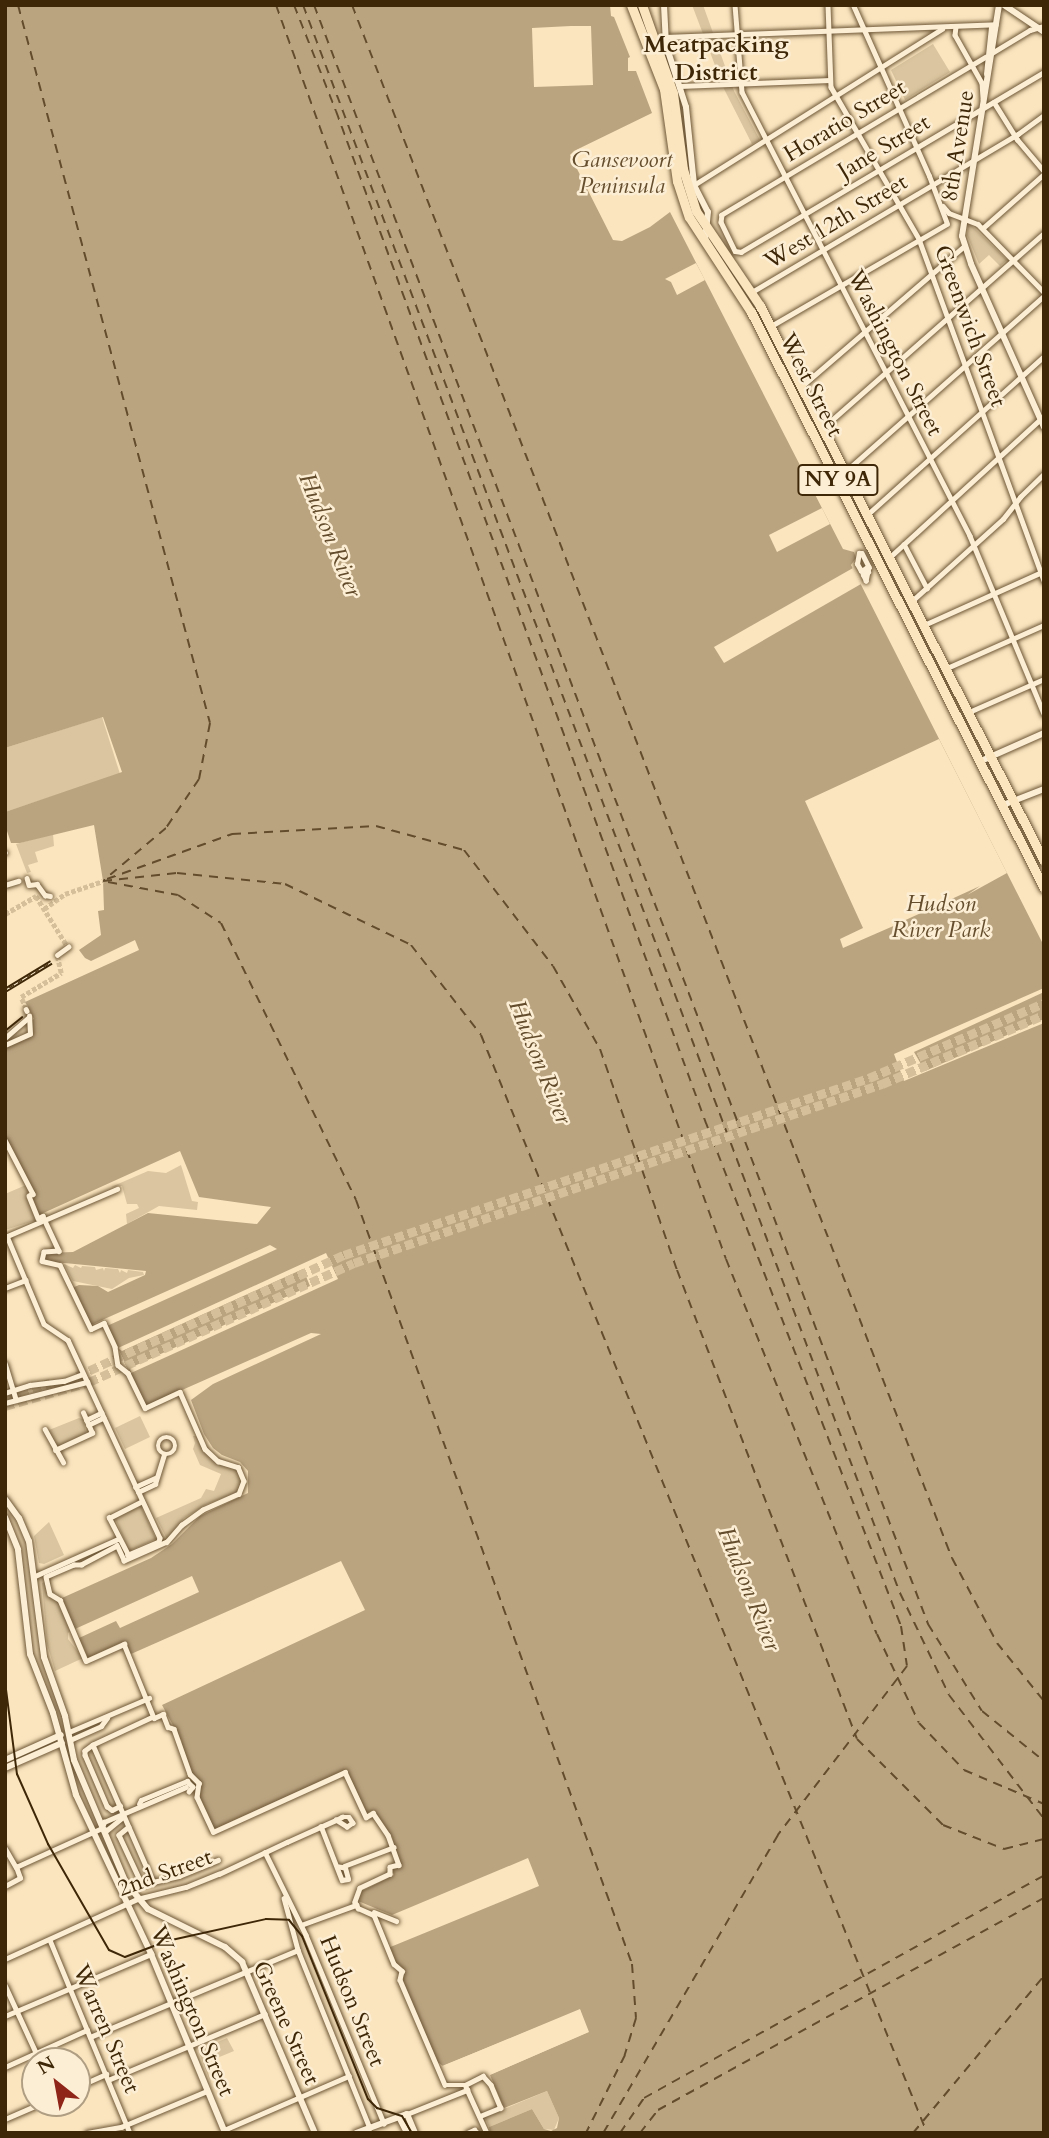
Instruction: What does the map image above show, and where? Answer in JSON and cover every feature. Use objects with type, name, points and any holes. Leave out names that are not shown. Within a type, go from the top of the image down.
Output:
[{"type":"highway","name":"West Street","points":[[631,5],[665,95],[682,200],[705,244],[751,312],[1044,888]]},
{"type":"highway","name":"West Street","points":[[642,5],[674,98],[687,185],[704,225],[752,292],[771,326],[1044,861]]},
{"type":"street","points":[[664,5],[666,37],[686,110],[694,185],[707,210],[704,225],[705,244]]},
{"type":"street","name":"Washington Street","points":[[735,5],[739,84],[974,545],[1044,715]]},
{"type":"street","name":"Greenwich Street","points":[[828,5],[830,80],[836,96],[919,239],[1044,581]]},
{"type":"street","points":[[771,326],[947,223],[933,184],[853,5]]},
{"type":"street","name":"8th Avenue","points":[[964,218],[999,5]]},
{"type":"street","points":[[1004,5],[1042,29]]},
{"type":"street","points":[[666,37],[943,29],[994,25]]},
{"type":"street","points":[[956,27],[955,35],[972,66],[985,81]]},
{"type":"street","points":[[694,185],[943,29]]},
{"type":"street","name":"Horatio Street","points":[[741,252],[735,251],[721,222],[722,215],[989,55],[1042,29]]},
{"type":"street","name":"Jane Street","points":[[741,252],[1044,72]]},
{"type":"street","points":[[680,86],[830,80]]},
{"type":"street","points":[[983,228],[1044,172],[1014,136],[994,102]]},
{"type":"street","name":"West 12th Street","points":[[752,292],[1014,136],[1044,114]]},
{"type":"street","points":[[846,471],[1044,294],[983,228],[949,213],[942,205]]},
{"type":"street","points":[[964,218],[964,246],[1044,427]]},
{"type":"street","points":[[823,427],[1044,233]]},
{"type":"street","points":[[802,386],[964,246]]},
{"type":"street","points":[[868,514],[1044,356]]},
{"type":"street","points":[[890,557],[1042,418]]},
{"type":"street","points":[[912,601],[974,545],[1044,474]]},
{"type":"street","points":[[904,544],[927,588]]},
{"type":"street","points":[[859,553],[862,553],[869,567],[869,572],[866,581],[863,575],[868,572],[866,569],[861,571],[857,564],[859,553]]},
{"type":"street","points":[[924,625],[1042,572]]},
{"type":"street","points":[[946,668],[1044,625]]},
{"type":"street","points":[[969,713],[1044,679]]},
{"type":"street","points":[[981,761],[1044,733]]},
{"type":"street","points":[[1003,805],[1044,789]]},
{"type":"street","points":[[27,878],[29,884]]},
{"type":"street","points":[[5,885],[18,881]]},
{"type":"street","points":[[20,887],[37,884],[46,896]]},
{"type":"street","points":[[57,955],[68,947]]},
{"type":"street","points":[[5,1038],[28,1013],[30,1034],[5,1045]]},
{"type":"street","points":[[5,1140],[33,1194],[29,1196],[38,1218],[43,1216],[59,1251],[44,1252],[42,1261],[60,1265],[91,1329],[104,1323],[115,1347],[118,1365],[128,1373],[145,1408],[180,1392],[205,1449],[218,1461],[238,1467],[244,1478],[239,1494],[202,1510],[181,1525],[167,1542],[124,1561],[117,1546],[90,1561],[46,1577],[50,1594],[60,1600],[86,1661],[124,1644],[149,1698],[154,1718],[163,1714],[168,1727],[174,1729],[177,1744],[200,1785],[197,1797]]},
{"type":"street","points":[[117,1189],[6,1236],[45,1327],[67,1339],[142,1501],[159,1542],[128,1555],[118,1539],[110,1516],[142,1501]]},
{"type":"street","points":[[5,1288],[26,1280]]},
{"type":"street","points":[[5,1363],[16,1398]]},
{"type":"street","points":[[5,1393],[64,1381],[83,1374]]},
{"type":"street","points":[[5,1403],[16,1398],[63,1391],[87,1382]]},
{"type":"street","points":[[55,1450],[92,1433],[83,1413]]},
{"type":"street","points":[[87,1422],[102,1415]]},
{"type":"street","points":[[45,1429],[62,1462]]},
{"type":"street","points":[[137,1490],[156,1478],[164,1454]]},
{"type":"street","points":[[5,1499],[27,1534],[45,1662],[70,1736],[75,1760],[126,1883],[137,1899]]},
{"type":"street","name":"Washington Street","points":[[5,1517],[18,1550],[30,1654],[60,1739],[76,1795],[151,1954],[224,2131]]},
{"type":"street","points":[[35,1576],[118,1539]]},
{"type":"street","points":[[5,1760],[101,1726],[107,1718],[149,1698]]},
{"type":"street","points":[[120,1806],[112,1810],[107,1806],[85,1755],[87,1748],[151,1718]]},
{"type":"street","points":[[5,1768],[60,1739]]},
{"type":"street","points":[[93,1745],[153,1882]]},
{"type":"street","points":[[189,1788],[197,1797],[213,1832],[345,1772],[366,1817],[373,1813],[394,1847],[398,1865],[390,1867],[390,1874],[360,1888],[356,1905]]},
{"type":"street","points":[[189,1788],[192,1775]]},
{"type":"street","points":[[139,1804],[141,1800],[189,1788]]},
{"type":"street","points":[[16,1867],[102,1828],[107,1830],[123,1819],[124,1815],[189,1788]]},
{"type":"street","name":"2nd Street","points":[[5,1959],[137,1899],[186,1887],[336,1819]]},
{"type":"street","points":[[321,1826],[341,1867],[394,1847]]},
{"type":"street","points":[[129,1827],[119,1835],[144,1884],[179,1876],[218,1860]]},
{"type":"street","points":[[5,1849],[19,1878],[5,1886]]},
{"type":"street","name":"Hudson Street","points":[[265,1852],[301,1925],[384,2123]]},
{"type":"street","name":"Hudson Street","points":[[284,1893],[298,1950],[370,2128]]},
{"type":"street","name":"Greene Street","points":[[137,1899],[149,1909],[225,1947],[248,1969],[315,2133]]},
{"type":"street","points":[[301,1925],[353,1904],[396,1920]]},
{"type":"street","points":[[356,1905],[374,1914],[394,1964],[402,1970],[400,1980],[445,2085],[466,2087]]},
{"type":"street","name":"Warren Street","points":[[50,1940],[130,2133]]},
{"type":"street","points":[[90,2037],[298,1950]]},
{"type":"street","points":[[5,2016],[151,1954]]},
{"type":"street","points":[[5,1985],[33,2047]]},
{"type":"street","points":[[91,2082],[266,2014]]},
{"type":"street","points":[[49,2047],[87,2030]]},
{"type":"street","points":[[5,2067],[21,2060]]},
{"type":"street","points":[[224,2131],[349,2076]]},
{"type":"street","points":[[356,2133],[456,2094],[483,2076],[491,2085],[501,2108],[481,2116]]},
{"type":"street","points":[[466,2087],[477,2114],[481,2116],[483,2132],[474,2130],[467,2133]]},
{"type":"street","points":[[88,2133],[126,2124],[207,2091]]},
{"type":"street","points":[[407,2114],[415,2133]]},
{"type":"street","points":[[399,2117],[407,2133]]},
{"type":"shaded area","points":[[692,5],[703,5],[734,91],[760,140],[752,144],[724,89]]},
{"type":"shaded area","points":[[933,44],[950,72],[905,100],[891,70]]},
{"type":"shaded area","points":[[971,225],[1007,260],[1000,266],[989,255],[979,264],[967,235],[968,226]]},
{"type":"shaded area","points":[[102,717],[120,774],[5,812],[5,748]]},
{"type":"shaded area","points":[[53,834],[54,846],[35,852],[38,862],[28,865],[31,872],[27,873],[16,844]]},
{"type":"shaded area","points":[[181,1165],[192,1201],[198,1202],[197,1210],[159,1206],[127,1224],[126,1214],[139,1208],[137,1204],[127,1204],[122,1186],[111,1187],[148,1171],[166,1173]]},
{"type":"shaded area","points":[[26,1185],[29,1191],[26,1195],[37,1220],[5,1230],[5,1194]]},
{"type":"shaded area","points":[[64,1264],[73,1268],[75,1265],[81,1268],[95,1267],[96,1270],[103,1268],[104,1271],[105,1268],[118,1269],[120,1273],[121,1270],[127,1273],[128,1270],[143,1272],[144,1275],[129,1278],[112,1289],[73,1281]]},
{"type":"shaded area","points":[[140,1416],[150,1437],[125,1449],[115,1428]]},
{"type":"shaded area","points":[[79,1418],[83,1419],[86,1433],[57,1447],[48,1435],[49,1430]]},
{"type":"shaded area","points":[[193,1436],[196,1436],[213,1460],[238,1470],[241,1483],[238,1492],[207,1504],[184,1518],[167,1539],[156,1518],[201,1498],[206,1489],[214,1491],[221,1474],[200,1465],[193,1449]]},
{"type":"shaded area","points":[[141,1506],[156,1539],[129,1551],[115,1518]]},
{"type":"shaded area","points":[[49,1522],[64,1555],[44,1564],[39,1563],[34,1536]]},
{"type":"shaded area","points":[[51,1579],[50,1592],[60,1601],[59,1606],[72,1630],[68,1633],[68,1639],[83,1658],[55,1671],[47,1644],[42,1583]]},
{"type":"shaded area","points":[[227,2038],[234,2051],[205,2063],[212,2086],[198,2050]]},
{"type":"shaded area","points":[[547,2091],[559,2118],[554,2130],[544,2129],[532,2109],[489,2127],[485,2117]]},
{"type":"water","name":"Hudson River","points":[[5,5],[610,5],[611,16],[614,17],[630,57],[628,71],[636,71],[652,113],[570,155],[613,240],[622,241],[650,227],[670,212],[843,549],[854,552],[856,558],[851,565],[1044,946],[1044,2133],[490,2133],[489,2127],[532,2109],[544,2129],[551,2131],[557,2128],[559,2118],[547,2091],[504,2108],[490,2075],[588,2032],[580,2010],[442,2066],[436,2061],[401,1979],[403,1970],[394,1962],[388,1948],[539,1886],[528,1858],[392,1915],[358,1901],[362,1891],[394,1875],[392,1869],[400,1866],[392,1837],[374,1810],[366,1813],[346,1770],[213,1830],[199,1797],[201,1782],[192,1774],[178,1744],[182,1742],[162,1705],[365,1610],[341,1561],[131,1654],[125,1641],[88,1658],[79,1638],[116,1621],[120,1628],[199,1592],[192,1576],[75,1629],[62,1598],[151,1558],[172,1544],[200,1516],[248,1493],[248,1471],[240,1462],[213,1448],[204,1434],[191,1400],[213,1384],[321,1334],[311,1333],[146,1406],[107,1326],[277,1249],[270,1245],[91,1325],[72,1288],[79,1285],[98,1286],[108,1292],[145,1275],[146,1271],[44,1261],[45,1253],[73,1252],[148,1213],[257,1224],[271,1207],[199,1197],[180,1151],[39,1215],[31,1197],[35,1195],[5,1135],[5,1047],[32,1034],[29,1022],[34,1019],[25,1002],[139,950],[135,940],[91,961],[79,950],[101,935],[98,911],[104,910],[103,881],[94,825],[11,843],[5,825],[5,812],[122,772],[103,717],[5,748]],"holes":[[[591,26],[593,85],[534,87],[532,28]]]},
{"type":"pier","points":[[696,263],[705,280],[677,295],[671,282],[665,279]]},
{"type":"pier","points":[[822,508],[830,524],[777,552],[769,535]]},
{"type":"pier","points":[[853,568],[861,584],[724,663],[714,647]]},
{"type":"pier","points":[[939,739],[1007,873],[967,895],[980,886],[899,923],[904,933],[898,936],[896,932],[901,930],[898,924],[843,948],[840,939],[863,928],[805,801]]},
{"type":"pier","points":[[1044,988],[1044,992],[914,1052],[925,1071],[1044,1019],[1044,1023],[904,1081],[894,1054]]},
{"type":"pier","points":[[326,1253],[338,1279],[131,1373],[130,1368],[310,1286],[303,1269],[122,1351],[118,1348]]},
{"type":"pier","points":[[580,2009],[589,2032],[487,2076],[500,2064],[584,2030],[578,2014],[443,2069],[436,2061],[443,2066]]},
{"type":"ferry route","points":[[18,5],[210,723],[199,779],[166,828],[104,880]]},
{"type":"ferry route","points":[[276,5],[726,1259],[877,1634],[919,1723],[964,1770],[1044,1804]]},
{"type":"ferry route","points":[[294,5],[336,111],[706,1123],[901,1626],[907,1666],[778,1835],[603,2133]]},
{"type":"ferry route","points":[[303,5],[900,1593],[949,1695],[1044,1819]]},
{"type":"ferry route","points":[[314,5],[928,1624],[982,1711],[1044,1761]]},
{"type":"ferry route","points":[[352,5],[952,1558],[997,1643],[1044,1701]]},
{"type":"ferry route","points":[[107,879],[232,834],[376,826],[464,850],[553,966],[600,1049],[677,1270],[857,1739],[943,1825],[1004,1849],[1044,1839]]},
{"type":"ferry route","points":[[103,881],[177,873],[285,884],[411,945],[481,1035],[927,2133]]},
{"type":"ferry route","points":[[108,882],[178,895],[221,923],[356,1200],[632,1964],[636,2018],[625,2055],[586,2133]]},
{"type":"ferry route","points":[[620,2133],[644,2098],[1044,1875]]},
{"type":"ferry route","points":[[640,2133],[658,2110],[1044,1898]]},
{"type":"ferry route","points":[[913,2133],[1044,1976]]},
{"type":"tunnel","points":[[44,909],[65,894],[103,881]]},
{"type":"tunnel","points":[[5,914],[36,896],[68,947]]},
{"type":"tunnel","points":[[26,1009],[21,997],[61,973],[57,955]]},
{"type":"tunnel","points":[[77,1376],[344,1255],[869,1078],[1044,1003]]},
{"type":"tunnel","points":[[5,1406],[89,1382],[354,1263],[882,1084],[1044,1015]]},
{"type":"tunnel","points":[[6,1395],[50,1383]]},
{"type":"tram line","points":[[5,1031],[22,1017]]},
{"type":"tram line","points":[[5,1682],[17,1774],[48,1844],[109,1950],[125,1957],[167,1941],[266,1919],[289,1920],[302,1936],[368,2099],[377,2108],[402,2116],[412,2133]]},
{"type":"railway","points":[[5,990],[51,962]]},
{"type":"district","name":"Meatpacking District","points":[[716,59]]},
{"type":"park label","name":"Gansevoort Peninsula","points":[[622,173]]},
{"type":"park label","name":"Hudson River Park","points":[[941,917]]}]
